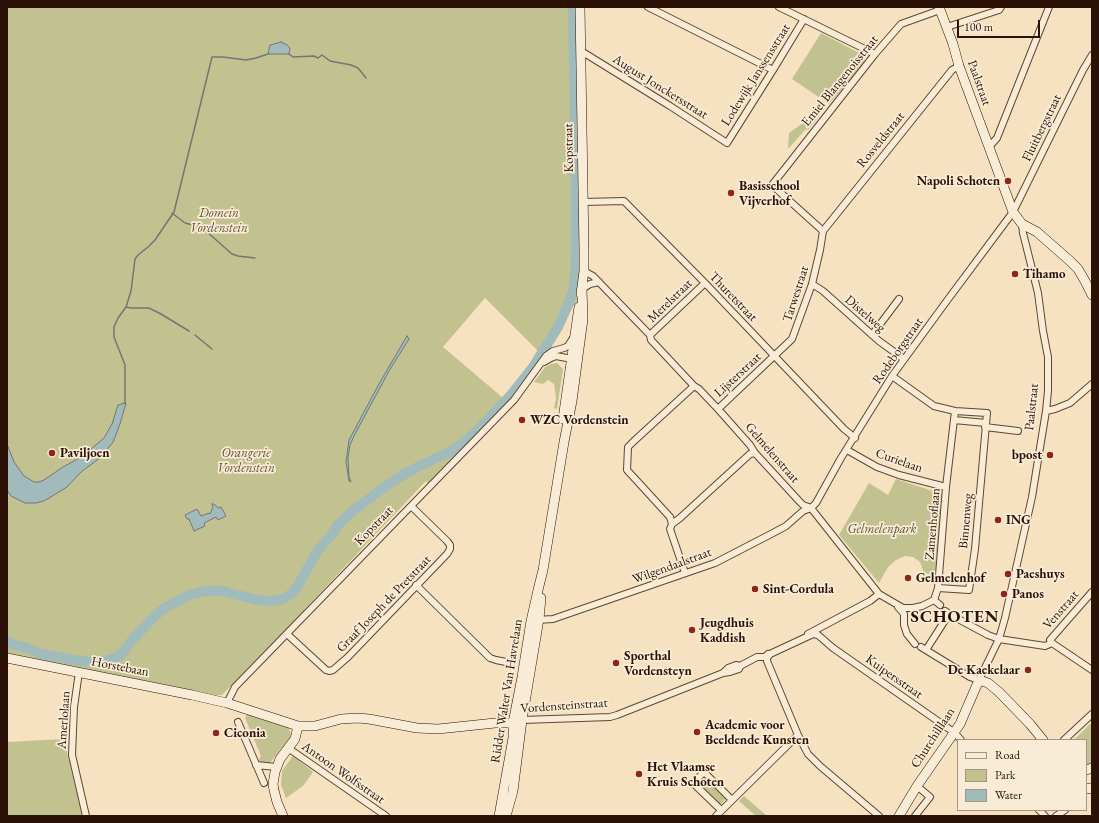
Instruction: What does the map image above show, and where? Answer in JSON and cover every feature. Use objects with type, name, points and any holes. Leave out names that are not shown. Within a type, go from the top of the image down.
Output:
[{"type":"street","name":"Kopstraat","points":[[580,7],[584,271],[582,289]]},
{"type":"street","points":[[648,7],[773,70]]},
{"type":"street","points":[[779,7],[875,54]]},
{"type":"street","points":[[947,27],[999,10],[1001,7]]},
{"type":"street","points":[[988,147],[997,138],[1049,7]]},
{"type":"street","name":"Paalstraat","points":[[940,9],[988,147],[1013,212],[1022,224],[1038,292],[1042,330],[1048,357],[1048,391],[1046,411],[1032,497],[999,639]]},
{"type":"street","name":"Emiel Blangenoisstraat","points":[[823,231],[772,185],[875,54],[901,24],[940,9]]},
{"type":"street","name":"Lodewijk Janssensstraat","points":[[727,143],[804,19]]},
{"type":"street","name":"August Jonckersstraat","points":[[581,51],[727,143]]},
{"type":"street","name":"Fluitbergstraat","points":[[1013,212],[1083,70],[1092,55]]},
{"type":"street","name":"Rosveldstraat","points":[[823,231],[952,70],[959,66]]},
{"type":"street","name":"Thuretstraat","points":[[583,202],[624,201],[854,438]]},
{"type":"street","name":"Rodeborgstraat","points":[[811,508],[816,503],[892,376],[1013,212]]},
{"type":"street","points":[[1022,224],[1037,232],[1070,261],[1081,275],[1092,295]]},
{"type":"street","name":"Tarwestraat","points":[[774,356],[792,338],[812,284],[823,231]]},
{"type":"street","name":"Gelmelenstraat","points":[[584,271],[593,276],[650,335],[651,340],[718,409],[750,445],[755,453],[803,505],[811,508],[879,594],[897,606]]},
{"type":"street","points":[[582,289],[590,284],[599,282]]},
{"type":"street","name":"Merelstraat","points":[[650,335],[705,283]]},
{"type":"street","name":"Distelweg","points":[[812,284],[872,335],[904,359]]},
{"type":"street","name":"Ridder Walter Van Havrelaan","points":[[574,356],[575,335],[582,289]]},
{"type":"street","name":"Ridder Walter Van Havrelaan","points":[[506,816],[513,791],[522,677],[535,620],[538,590],[543,570],[564,442],[562,421],[574,356],[583,319],[582,289]]},
{"type":"street","points":[[872,335],[899,299]]},
{"type":"street","name":"Kopstraat","points":[[227,703],[236,687],[514,400],[546,356],[553,351],[564,348],[571,342],[575,335]]},
{"type":"street","points":[[564,348],[574,356]]},
{"type":"street","name":"Kopstraat","points":[[540,366],[546,360],[556,356],[574,356]]},
{"type":"street","name":"Lijsterstraat","points":[[718,409],[774,356]]},
{"type":"street","points":[[892,376],[934,406],[955,411],[987,413],[986,425]]},
{"type":"street","points":[[1046,411],[1070,403],[1092,384]]},
{"type":"street","points":[[685,573],[670,529],[672,524],[670,517],[627,470],[628,447],[694,386]]},
{"type":"street","name":"Zamenhoflaan","points":[[934,600],[938,588],[946,487],[955,411]]},
{"type":"street","points":[[954,420],[1018,431]]},
{"type":"street","name":"Binnenweg","points":[[938,588],[969,590],[975,549],[986,425]]},
{"type":"street","name":"Curielaan","points":[[847,450],[871,464],[892,472],[946,487]]},
{"type":"street","points":[[672,524],[750,454],[755,453]]},
{"type":"street","name":"Graaf Joseph de Pretstraat","points":[[287,634],[326,670],[333,670],[348,657],[447,554],[450,549],[450,545],[447,541],[411,506]]},
{"type":"street","name":"Wilgendaalstraat","points":[[535,620],[554,619],[715,563],[786,526],[803,511],[811,508]]},
{"type":"street","points":[[416,585],[490,658],[511,663]]},
{"type":"street","name":"Venstraat","points":[[1052,643],[1050,640],[1092,592]]},
{"type":"street","name":"Vordensteinstraat","points":[[227,703],[298,726],[315,726],[341,719],[358,718],[417,728],[438,729],[518,721],[610,717],[723,673],[728,668],[736,664],[740,666],[757,657],[765,657],[771,651],[870,601],[879,594]]},
{"type":"street","points":[[897,606],[903,608],[913,608],[922,606],[934,600],[940,605]]},
{"type":"street","points":[[897,606],[904,614],[904,625],[907,634],[915,644]]},
{"type":"street","points":[[1042,739],[1030,724],[999,692],[988,683],[970,677],[924,649],[947,612],[988,635],[999,639],[1045,646],[1052,643],[1092,670]]},
{"type":"street","name":"Kuipersstraat","points":[[798,735],[767,658],[770,654],[814,634],[818,635],[958,736]]},
{"type":"street","name":"Churchilllaan","points":[[899,816],[917,786],[958,736],[960,724],[999,639]]},
{"type":"street","name":"Horstebaan","points":[[7,658],[227,703]]},
{"type":"street","name":"Amerlolaan","points":[[79,672],[74,707],[72,756],[86,816]]},
{"type":"street","points":[[1065,739],[1092,715]]},
{"type":"street","name":"Ridder Walter Van Havrelaan","points":[[499,816],[513,738],[518,721]]},
{"type":"street","points":[[238,722],[264,783]]},
{"type":"street","points":[[283,816],[274,790],[276,767],[280,759],[295,740],[298,726]]},
{"type":"street","points":[[716,816],[798,735],[808,754],[820,766],[879,816]]},
{"type":"street","name":"Antoon Wolfsstraat","points":[[288,748],[386,816]]},
{"type":"street","points":[[256,765],[276,767]]},
{"type":"street","points":[[721,810],[693,783],[704,772],[732,800]]},
{"type":"street","name":"Churchilllaan","points":[[915,816],[930,797],[917,786]]},
{"type":"green space","name":"Domein Vordenstein","points":[[7,7],[575,7],[578,165],[577,301],[540,353],[485,298],[443,347],[509,403],[428,483],[426,481],[304,611],[222,695],[7,653]]},
{"type":"green space","points":[[821,33],[863,55],[865,62],[829,104],[792,79]]},
{"type":"green space","points":[[816,114],[819,116],[808,130],[806,129],[788,149],[789,133]]},
{"type":"green space","points":[[557,363],[563,369],[557,409],[554,408],[556,398],[554,384],[548,380],[543,384],[534,382],[545,367]]},
{"type":"green space","name":"Gelmelenpark","points":[[896,479],[942,494],[936,575],[924,573],[920,562],[913,557],[905,556],[896,560],[888,567],[879,583],[839,535],[869,483],[888,495]]},
{"type":"green space","points":[[247,714],[288,727],[289,729],[291,734],[290,738],[270,763],[258,761],[261,756],[245,718]]},
{"type":"green space","points":[[1090,724],[1092,726],[1092,764],[1087,764],[1087,739],[1075,739]]},
{"type":"green space","points":[[64,739],[82,816],[7,816],[7,742]]},
{"type":"green space","points":[[293,756],[313,772],[303,786],[286,798],[281,785],[282,771]]},
{"type":"green space","points":[[704,776],[727,798],[719,806],[696,783]]},
{"type":"green space","points":[[744,796],[767,816],[756,816],[739,801]]},
{"type":"water","points":[[281,42],[290,48],[289,54],[268,54],[270,45]]},
{"type":"water","points":[[407,336],[409,339],[389,371],[350,445],[348,458],[349,477],[351,482],[349,481],[346,462],[349,440]]},
{"type":"water","points":[[126,403],[113,442],[100,458],[81,472],[67,487],[44,501],[36,503],[25,503],[11,496],[7,490],[7,444],[14,462],[24,476],[34,482],[39,482],[83,456],[104,438],[112,424],[118,405]]},
{"type":"water","points":[[212,504],[219,508],[221,507],[226,516],[218,520],[216,517],[204,523],[205,526],[194,531],[189,519],[187,519],[185,515],[197,509],[201,516],[210,514],[213,507]]},
{"type":"waterway","points":[[7,641],[14,645],[27,648],[41,654],[95,662],[120,656],[132,640],[163,609],[189,595],[206,591],[223,591],[257,600],[272,601],[283,599],[291,594],[297,587],[318,550],[333,533],[337,526],[350,513],[403,475],[450,452],[462,444],[479,429],[510,396],[533,367],[558,327],[573,291],[576,251],[573,7]]},
{"type":"waterway","points":[[125,403],[125,365],[114,337],[114,327],[118,318],[126,307],[131,291],[135,259],[155,240],[174,212],[212,57],[246,60],[268,54]]},
{"type":"waterway","points":[[289,54],[293,57],[314,56],[318,58],[322,55],[330,61],[351,65],[358,68],[366,78]]},
{"type":"waterway","points":[[172,213],[185,223],[197,226],[206,231],[232,254],[255,258]]},
{"type":"waterway","points":[[126,307],[149,308],[189,331]]},
{"type":"waterway","points":[[195,335],[212,349]]},
{"type":"place","name":"Napoli Schoten","points":[[1008,181]]},
{"type":"place","name":"Basisschool Vijverhof","points":[[731,193]]},
{"type":"place","name":"Tihamo","points":[[1015,274]]},
{"type":"place","name":"WZC Vordenstein","points":[[522,420]]},
{"type":"place","name":"Paviljoen","points":[[52,453]]},
{"type":"place","name":"bpost","points":[[1050,455]]},
{"type":"place","name":"ING","points":[[998,520]]},
{"type":"place","name":"Paeshuys","points":[[1008,574]]},
{"type":"place","name":"Gelmelenhof","points":[[908,578]]},
{"type":"place","name":"Sint-Cordula","points":[[755,589]]},
{"type":"place","name":"Panos","points":[[1004,594]]},
{"type":"place","name":"Jeugdhuis Kaddish","points":[[692,630]]},
{"type":"place","name":"Sporthal Vordensteyn","points":[[616,663]]},
{"type":"place","name":"De Kaekelaar","points":[[1028,670]]},
{"type":"place","name":"Academie voor Beeldende Kunsten","points":[[697,732]]},
{"type":"place","name":"Ciconia","points":[[216,733]]},
{"type":"place","name":"Het Vlaamse Kruis Schoten","points":[[639,774]]},
{"type":"district","name":"SCHOTEN","points":[[955,617]]},
{"type":"park label","name":"Orangerie Vordenstein","points":[[246,460]]}]
